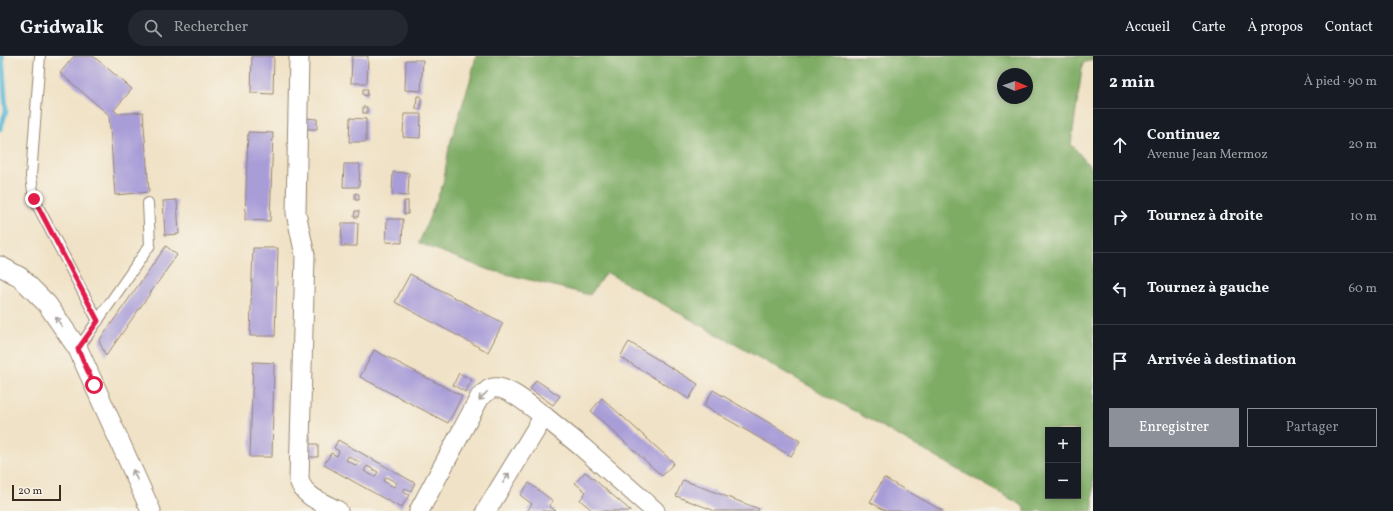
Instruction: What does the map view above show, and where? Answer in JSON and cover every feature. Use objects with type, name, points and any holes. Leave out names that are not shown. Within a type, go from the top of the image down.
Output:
[{"type":"street","points":[[299,56],[296,213],[305,255],[299,480],[302,488],[308,495],[338,511]]},
{"type":"street","points":[[2,267],[20,277],[47,304],[78,349],[151,511]]},
{"type":"street","points":[[419,511],[480,398],[490,390],[499,388],[509,391],[544,416],[655,511]]},
{"type":"street","points":[[486,511],[544,416]]},
{"type":"lane","points":[[40,56],[30,176],[34,199],[98,321]]},
{"type":"lane","points":[[78,349],[150,245],[148,203]]},
{"type":"green space","points":[[476,56],[1093,56],[1093,59],[1083,63],[1071,144],[1093,170],[1093,511],[1025,511],[1025,507],[606,272],[590,295],[486,269],[419,243],[443,184],[449,147],[470,81]]},
{"type":"building","points":[[74,56],[93,56],[132,89],[114,110],[118,114],[143,112],[149,192],[115,195],[109,115],[60,73]]},
{"type":"building","points":[[252,56],[274,56],[273,94],[251,93]]},
{"type":"building","points":[[352,56],[368,56],[367,83],[351,83]]},
{"type":"building","points":[[406,60],[423,60],[421,91],[405,90]]},
{"type":"building","points":[[363,89],[368,89],[367,96],[363,95]]},
{"type":"building","points":[[417,96],[421,96],[421,109],[416,109]]},
{"type":"building","points":[[363,107],[367,107],[367,113],[363,113]]},
{"type":"building","points":[[404,114],[421,114],[420,138],[403,137]]},
{"type":"building","points":[[305,118],[317,119],[317,129],[304,129]]},
{"type":"building","points":[[350,118],[366,119],[366,142],[349,142]]},
{"type":"building","points":[[248,132],[273,133],[270,221],[245,220]]},
{"type":"building","points":[[344,164],[360,164],[359,187],[343,187]]},
{"type":"building","points":[[393,172],[409,173],[408,196],[392,195]]},
{"type":"building","points":[[355,193],[359,194],[359,200],[355,200]]},
{"type":"building","points":[[177,200],[179,234],[165,235],[163,201]]},
{"type":"building","points":[[404,201],[408,201],[408,214],[404,214]]},
{"type":"building","points":[[355,211],[359,211],[358,217],[354,217]]},
{"type":"building","points":[[387,219],[403,219],[402,243],[386,242]]},
{"type":"building","points":[[342,223],[358,223],[357,246],[341,246]]},
{"type":"building","points":[[166,246],[177,255],[106,356],[99,341]]},
{"type":"building","points":[[253,248],[278,248],[275,336],[250,336]]},
{"type":"building","points":[[410,274],[503,323],[488,352],[395,302]]},
{"type":"building","points":[[629,342],[698,384],[689,399],[620,357]]},
{"type":"building","points":[[374,350],[462,396],[448,423],[360,377]]},
{"type":"building","points":[[253,362],[274,363],[272,457],[250,457]]},
{"type":"building","points":[[459,373],[472,380],[465,392],[453,385]]},
{"type":"building","points":[[536,380],[560,396],[553,405],[530,389]]},
{"type":"building","points":[[713,390],[800,441],[791,456],[704,406]]},
{"type":"building","points":[[602,398],[674,463],[662,476],[591,411]]},
{"type":"building","points":[[338,440],[415,483],[411,491],[405,488],[403,492],[409,495],[401,508],[324,465],[331,453],[337,456],[339,451],[334,448]],"holes":[[[348,456],[359,462],[357,466],[346,460]],[[367,466],[378,472],[375,477],[364,471]],[[386,477],[397,483],[394,487],[383,481]]]},
{"type":"building","points":[[307,444],[318,444],[318,457],[306,457]]},
{"type":"building","points":[[585,472],[631,511],[593,511],[580,500],[586,492],[575,483]]},
{"type":"building","points":[[884,478],[943,511],[886,511],[870,502]]},
{"type":"building","points":[[683,480],[759,509],[758,511],[715,511],[676,496]]},
{"type":"building","points":[[529,483],[553,501],[549,506],[556,511],[527,511],[532,504],[520,495]]},
{"type":"waterway","points":[[0,129],[6,111],[2,56]]},
{"type":"route","points":[[34,199],[98,321],[78,349],[94,385]]}]
